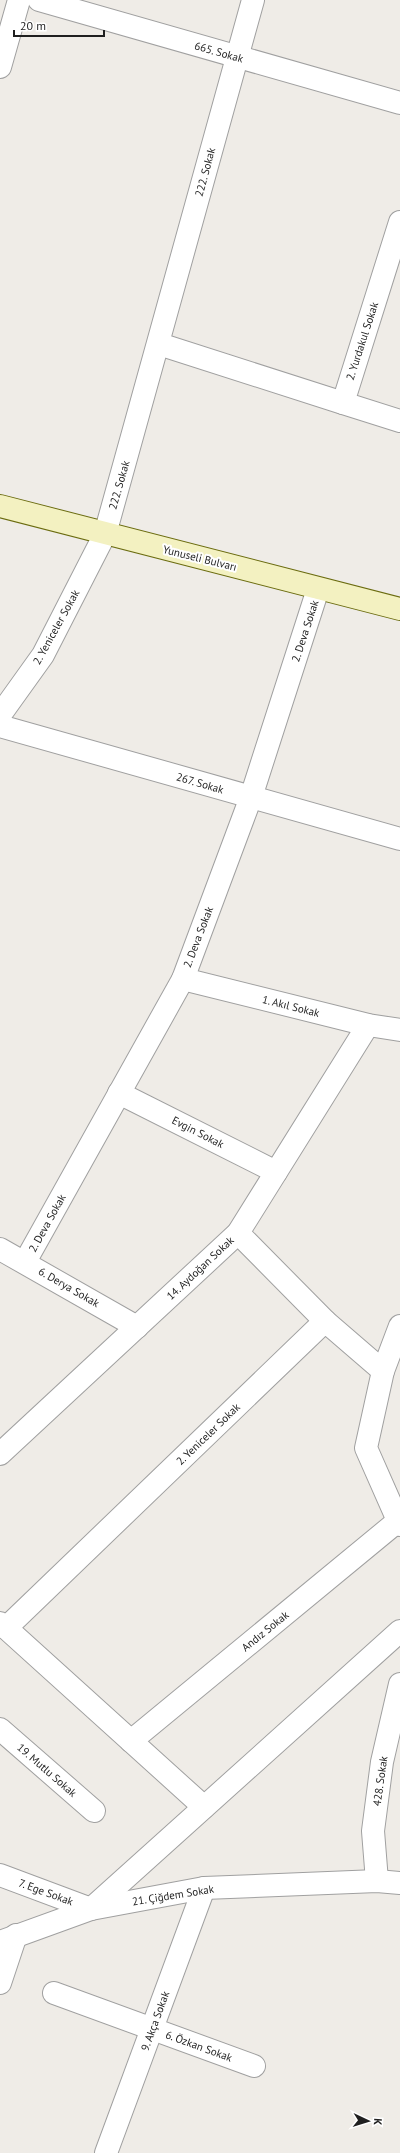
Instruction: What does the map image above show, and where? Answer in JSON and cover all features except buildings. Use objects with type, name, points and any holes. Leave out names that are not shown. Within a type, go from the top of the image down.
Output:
[{"type":"main road","name":"Yunuseli Bulvarı","points":[[0,506],[400,609]]},
{"type":"street","points":[[0,67],[19,0]]},
{"type":"street","name":"665. Sokak","points":[[39,0],[400,103]]},
{"type":"street","name":"222. Sokak","points":[[105,534],[159,344],[252,0]]},
{"type":"street","name":"2. Yurdakul Sokak","points":[[342,403],[395,257],[400,222]]},
{"type":"street","points":[[159,344],[400,421]]},
{"type":"street","name":"2. Yeniceler Sokak","points":[[0,715],[43,655],[105,534]]},
{"type":"street","name":"2. Deva Sokak","points":[[25,1262],[183,979],[251,797],[318,589]]},
{"type":"street","name":"267. Sokak","points":[[0,726],[400,838]]},
{"type":"street","name":"1. Akıl Sokak","points":[[183,979],[368,1025],[400,1030]]},
{"type":"street","name":"14. Aydoğan Sokak","points":[[0,1454],[238,1233],[368,1025]]},
{"type":"street","name":"Evgin Sokak","points":[[120,1093],[276,1172]]},
{"type":"street","points":[[238,1233],[325,1321],[383,1371]]},
{"type":"street","name":"6. Derya Sokak","points":[[0,1249],[137,1327]]},
{"type":"street","name":"2. Yeniceler Sokak","points":[[3,1626],[325,1321]]},
{"type":"street","points":[[399,1523],[366,1448],[383,1371],[400,1326]]},
{"type":"street","name":"Andız Sokak","points":[[131,1741],[399,1523]]},
{"type":"street","points":[[3,1626],[204,1807]]},
{"type":"street","points":[[91,1909],[400,1631]]},
{"type":"street","name":"428. Sokak","points":[[377,1881],[373,1831],[382,1762],[400,1684]]},
{"type":"street","name":"19. Mutlu Sokak","points":[[1,1732],[94,1811]]},
{"type":"street","name":"7. Ege Sokak","points":[[0,1875],[91,1909]]},
{"type":"street","name":"21. Çiğdem Sokak","points":[[8,1938],[91,1909],[204,1888],[377,1881],[400,1883]]},
{"type":"street","name":"9. Akça Sokak","points":[[106,2153],[204,1888]]},
{"type":"street","points":[[0,1983],[8,1938]]},
{"type":"street","name":"6. Özkan Sokak","points":[[54,1993],[254,2066]]}]
